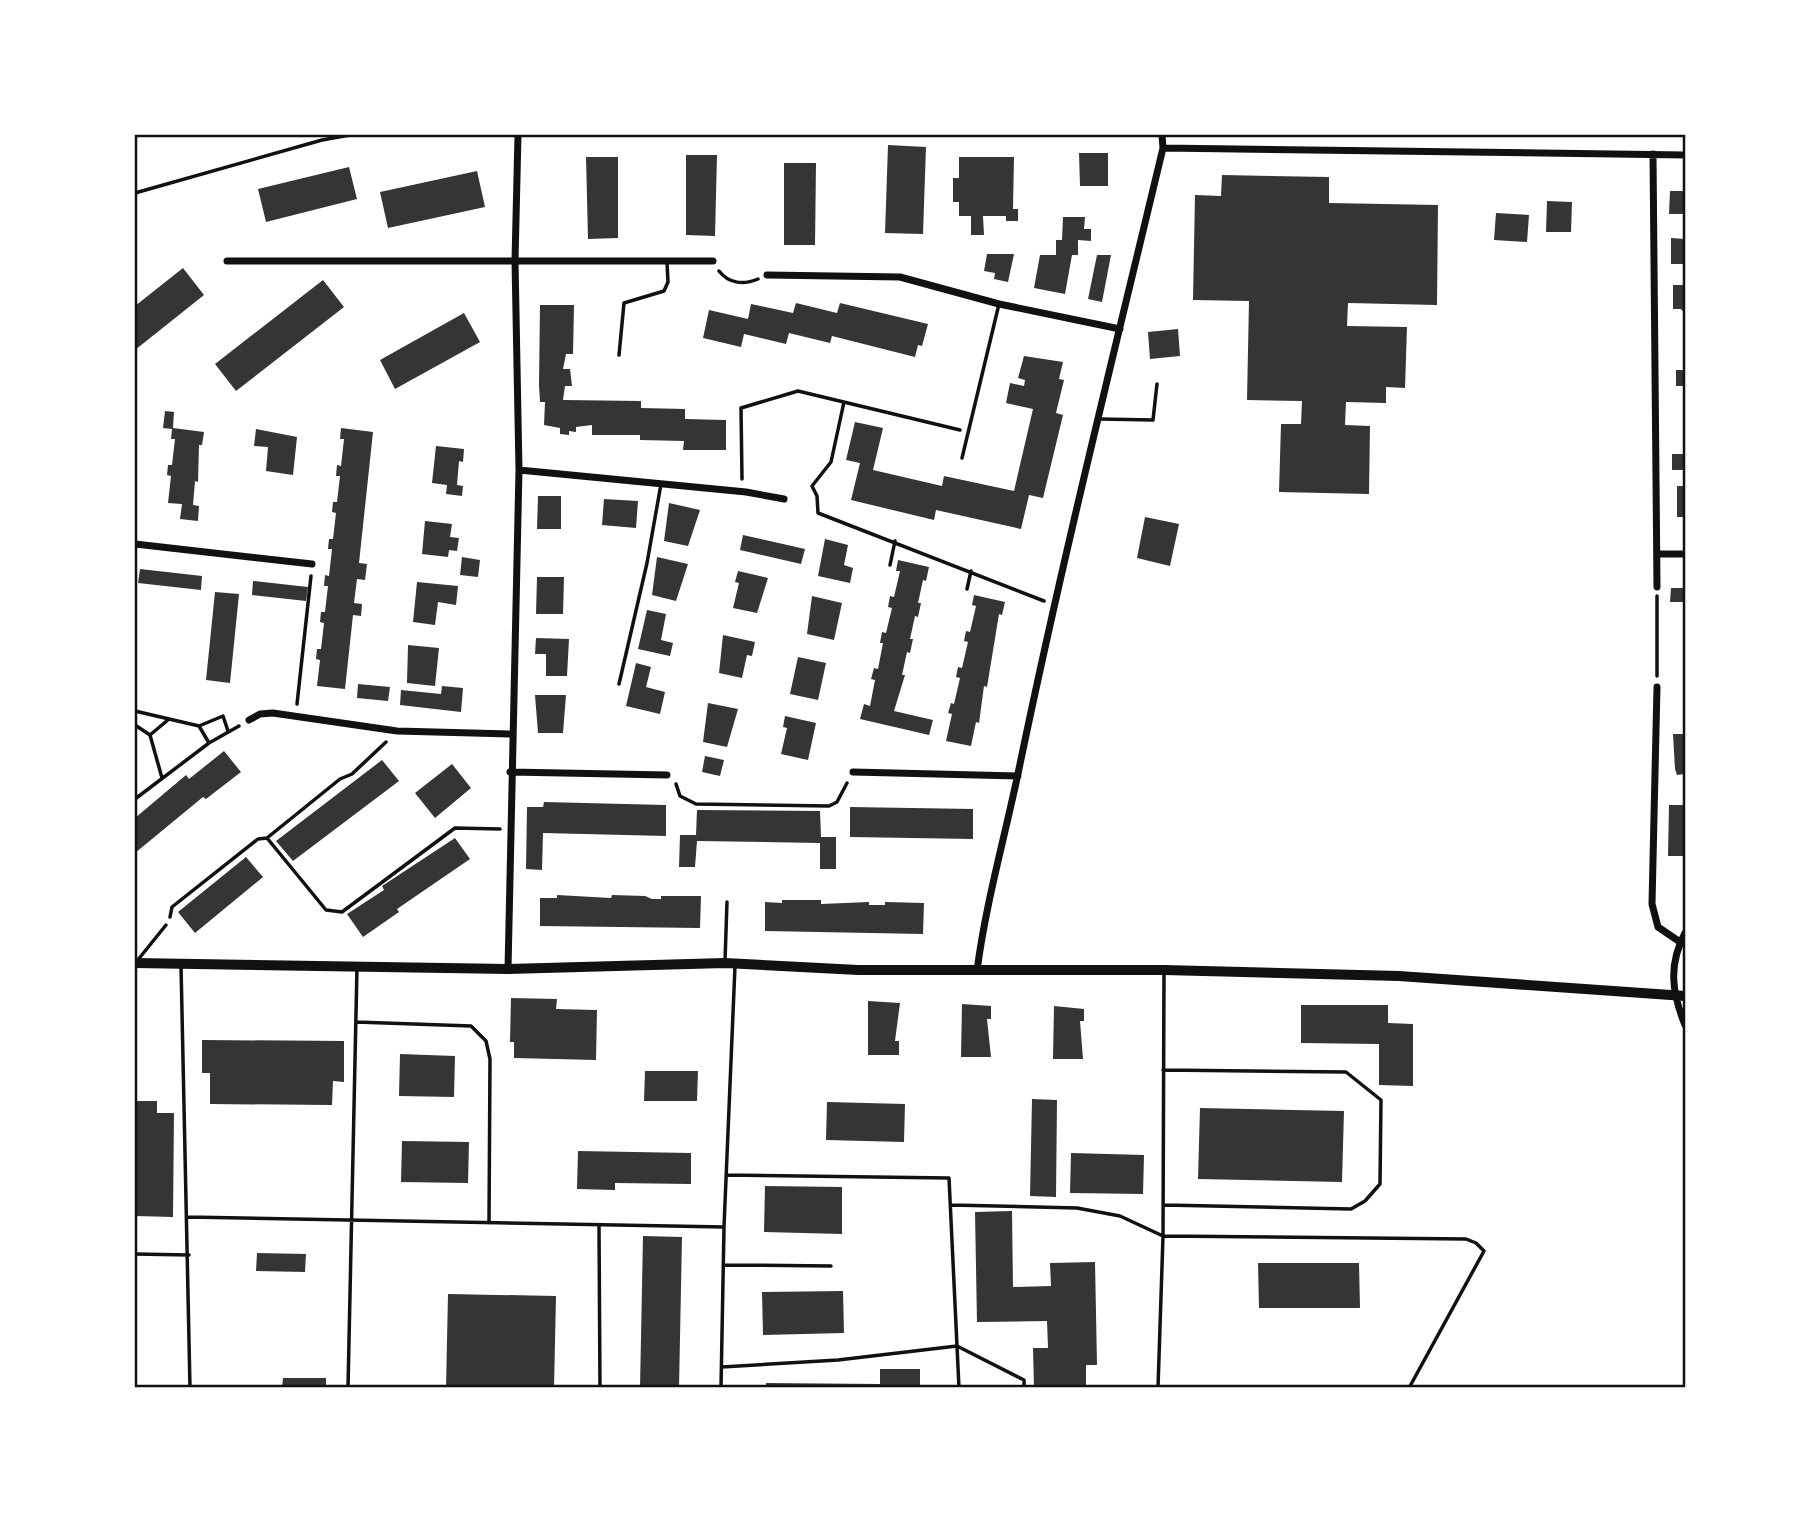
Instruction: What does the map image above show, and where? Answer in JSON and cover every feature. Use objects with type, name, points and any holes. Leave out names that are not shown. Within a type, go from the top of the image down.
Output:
[{"type":"street","points":[[508,969],[510,772],[519,470],[515,261],[517,135]]},
{"type":"street","points":[[977,971],[983,925],[1018,776],[1053,605],[1163,148],[1162,135]]},
{"type":"street","points":[[1163,148],[1685,155]]},
{"type":"street","points":[[1653,154],[1657,587]]},
{"type":"street","points":[[227,261],[713,261]]},
{"type":"street","points":[[767,275],[900,277],[999,304],[1120,329]]},
{"type":"street","points":[[519,470],[742,492],[783,499]]},
{"type":"street","points":[[135,544],[312,564]]},
{"type":"street","points":[[1658,554],[1685,554]]},
{"type":"street","points":[[1657,687],[1652,904],[1658,927],[1680,942]]},
{"type":"street","points":[[249,720],[260,714],[397,731],[511,734]]},
{"type":"street","points":[[510,772],[667,775]]},
{"type":"street","points":[[853,772],[1018,776]]},
{"type":"street","points":[[1685,933],[1674,963],[1673,996],[1685,1025]]},
{"type":"street","points":[[135,963],[508,969],[730,964],[977,971],[1164,970],[1399,976],[1685,996]]},
{"type":"lane","points":[[619,355],[624,303],[664,290],[668,282],[666,261]]},
{"type":"lane","points":[[962,458],[999,304]]},
{"type":"lane","points":[[1097,419],[1153,420],[1157,384]]},
{"type":"lane","points":[[620,684],[661,484]]},
{"type":"lane","points":[[721,1388],[730,964],[727,902]]},
{"type":"lane","points":[[135,963],[166,925]]},
{"type":"lane","points":[[181,963],[190,1388]]},
{"type":"lane","points":[[348,1388],[357,965]]},
{"type":"lane","points":[[1158,1388],[1164,1205],[1164,970]]},
{"type":"lane","points":[[356,1022],[471,1026],[486,1041],[490,1059],[489,1223]]},
{"type":"lane","points":[[1163,1070],[1346,1072],[1381,1100],[1380,1184],[1365,1201],[1351,1209],[1164,1205]]},
{"type":"lane","points":[[726,1175],[949,1178],[959,1388]]},
{"type":"lane","points":[[950,1205],[1077,1208],[1120,1216],[1163,1236],[1466,1239],[1476,1243],[1484,1251],[1409,1388]]},
{"type":"lane","points":[[188,1217],[723,1227]]},
{"type":"lane","points":[[599,1226],[600,1388]]},
{"type":"lane","points":[[135,1254],[189,1255]]},
{"type":"lane","points":[[724,1265],[831,1266]]},
{"type":"lane","points":[[722,1367],[838,1360],[957,1346],[1024,1380],[1024,1388]]},
{"type":"path","points":[[135,193],[322,140],[350,135],[445,135]]},
{"type":"path","points":[[713,261],[728,280],[748,283]]},
{"type":"path","points":[[742,492],[741,408],[798,391],[967,431]]},
{"type":"path","points":[[844,402],[831,462],[812,485],[817,496],[818,513],[1053,605]]},
{"type":"path","points":[[890,565],[895,541]]},
{"type":"path","points":[[296,717],[312,564]]},
{"type":"path","points":[[967,589],[971,572]]},
{"type":"path","points":[[1657,587],[1657,687]]},
{"type":"path","points":[[135,710],[199,726],[223,716],[228,732]]},
{"type":"path","points":[[150,735],[169,719]]},
{"type":"path","points":[[135,799],[209,743],[249,720]]},
{"type":"path","points":[[135,725],[150,735],[162,778]]},
{"type":"path","points":[[199,726],[209,743]]},
{"type":"path","points":[[166,925],[172,908],[258,839],[267,838],[340,779],[352,774],[397,731]]},
{"type":"path","points":[[667,775],[674,780],[680,796],[695,804],[829,806],[845,791],[848,775],[853,772]]},
{"type":"path","points":[[267,838],[326,910],[342,912],[455,828],[510,830]]},
{"type":"building","points":[[888,145],[926,147],[923,234],[885,233]]},
{"type":"building","points":[[1079,153],[1108,153],[1108,186],[1080,186]]},
{"type":"building","points":[[686,155],[717,155],[715,236],[686,235]]},
{"type":"building","points":[[586,157],[618,157],[618,238],[588,239]]},
{"type":"building","points":[[959,157],[1014,157],[1013,209],[1018,209],[1018,221],[1006,221],[1006,216],[983,216],[984,235],[971,235],[971,216],[959,216],[959,202],[953,202],[953,178],[959,178]]},
{"type":"building","points":[[784,163],[816,163],[815,245],[784,245]]},
{"type":"building","points":[[349,167],[357,199],[266,222],[258,189]]},
{"type":"building","points":[[477,171],[485,207],[388,228],[380,192]]},
{"type":"building","points":[[1222,175],[1329,177],[1329,203],[1438,205],[1437,305],[1348,303],[1347,326],[1407,327],[1405,388],[1386,387],[1386,403],[1346,402],[1345,425],[1370,426],[1369,494],[1279,492],[1281,424],[1301,424],[1302,401],[1247,400],[1249,301],[1193,300],[1195,195],[1221,196]]},
{"type":"building","points":[[1670,191],[1685,191],[1685,214],[1669,214]]},
{"type":"building","points":[[1547,201],[1572,202],[1571,232],[1546,232]]},
{"type":"building","points":[[1496,213],[1529,215],[1527,242],[1494,240]]},
{"type":"building","points":[[1063,217],[1085,217],[1084,229],[1091,229],[1091,241],[1078,240],[1078,255],[1072,255],[1065,294],[1034,288],[1040,255],[1056,255],[1056,240],[1062,240]]},
{"type":"building","points":[[1671,238],[1685,239],[1685,264],[1671,264]]},
{"type":"building","points":[[987,254],[1014,254],[1008,282],[994,279],[995,273],[984,271]]},
{"type":"building","points":[[1097,255],[1111,255],[1102,302],[1088,299]]},
{"type":"building","points":[[183,268],[204,295],[135,350],[135,306]]},
{"type":"building","points":[[323,280],[344,307],[236,391],[215,364]]},
{"type":"building","points":[[1673,285],[1685,285],[1685,314],[1681,309],[1673,309]]},
{"type":"building","points":[[796,303],[837,313],[840,303],[928,324],[922,346],[918,345],[915,357],[832,336],[830,343],[789,333],[786,344],[744,334],[741,347],[703,338],[709,310],[748,319],[751,304],[793,313]]},
{"type":"building","points":[[540,305],[574,305],[573,354],[566,354],[563,369],[570,369],[572,386],[565,386],[563,400],[641,401],[641,408],[685,409],[685,419],[726,420],[726,450],[683,450],[684,441],[640,440],[640,435],[592,435],[592,425],[576,427],[576,432],[569,431],[569,435],[560,434],[560,428],[544,425],[545,402],[540,402],[539,385]]},
{"type":"building","points":[[464,313],[480,342],[395,389],[380,360]]},
{"type":"building","points":[[1178,329],[1180,356],[1150,359],[1148,332]]},
{"type":"building","points":[[1024,356],[1063,362],[1059,379],[1064,380],[1056,413],[1063,415],[1043,498],[1029,495],[1021,529],[936,510],[934,520],[851,500],[860,463],[846,460],[855,422],[883,428],[873,470],[942,486],[944,476],[1014,491],[1033,409],[1006,403],[1010,383],[1024,386],[1025,380],[1018,378]]},
{"type":"building","points":[[1676,370],[1685,370],[1685,386],[1676,386]]},
{"type":"building","points":[[165,411],[174,412],[173,428],[204,432],[202,445],[199,445],[198,482],[195,481],[193,505],[199,506],[198,521],[180,519],[182,504],[168,503],[171,476],[167,475],[168,465],[172,465],[175,439],[171,439],[172,429],[163,428]]},
{"type":"building","points":[[341,428],[373,432],[359,563],[367,564],[365,580],[357,579],[354,603],[362,604],[361,616],[353,615],[345,689],[317,686],[320,660],[316,659],[317,649],[321,649],[324,623],[320,622],[321,612],[325,612],[328,586],[324,586],[325,575],[329,576],[332,549],[328,549],[329,539],[333,539],[336,513],[332,512],[333,502],[337,502],[340,476],[336,476],[337,465],[341,466],[344,439],[340,439]]},
{"type":"building","points":[[256,429],[297,437],[293,475],[266,471],[268,447],[254,446]]},
{"type":"building","points":[[436,446],[464,449],[463,462],[459,461],[457,485],[463,486],[462,496],[446,494],[447,485],[432,483]]},
{"type":"building","points":[[1672,454],[1685,454],[1685,470],[1672,470]]},
{"type":"building","points":[[1677,486],[1685,486],[1685,517],[1677,517]]},
{"type":"building","points":[[538,496],[561,496],[561,529],[537,529]]},
{"type":"building","points":[[604,499],[638,501],[636,528],[602,525]]},
{"type":"building","points":[[669,503],[700,510],[688,546],[664,541]]},
{"type":"building","points":[[1145,517],[1179,524],[1170,566],[1137,558]]},
{"type":"building","points":[[425,521],[452,524],[450,537],[459,538],[457,551],[449,550],[448,557],[422,554]]},
{"type":"building","points":[[743,535],[805,549],[801,564],[740,550]]},
{"type":"building","points":[[825,539],[848,545],[844,565],[853,568],[850,583],[818,576]]},
{"type":"building","points":[[462,557],[480,560],[478,577],[460,575]]},
{"type":"building","points":[[657,557],[688,564],[676,601],[652,595]]},
{"type":"building","points":[[898,560],[929,567],[926,581],[923,580],[918,617],[915,616],[910,653],[907,652],[902,675],[905,675],[894,711],[933,720],[929,735],[860,719],[864,704],[870,706],[875,680],[871,679],[874,668],[878,669],[883,643],[880,643],[882,632],[886,633],[892,608],[888,607],[890,596],[894,597],[900,571],[896,571]]},
{"type":"building","points":[[140,569],[202,576],[201,590],[138,583]]},
{"type":"building","points":[[738,571],[768,578],[757,613],[733,608],[739,583],[735,582]]},
{"type":"building","points":[[537,577],[564,577],[563,614],[536,614]]},
{"type":"building","points":[[253,581],[308,587],[306,601],[252,595]]},
{"type":"building","points":[[417,582],[458,586],[456,605],[438,602],[435,625],[413,622]]},
{"type":"building","points":[[1671,588],[1685,588],[1685,602],[1670,602]]},
{"type":"building","points":[[215,592],[239,594],[230,683],[206,680]]},
{"type":"building","points":[[974,595],[1005,602],[1002,615],[999,614],[987,687],[984,686],[979,723],[976,722],[971,746],[946,741],[952,714],[948,713],[951,703],[954,704],[960,678],[956,677],[958,667],[962,668],[968,642],[964,641],[966,631],[970,632],[976,606],[972,605]]},
{"type":"building","points":[[812,596],[842,603],[834,640],[807,634]]},
{"type":"building","points":[[647,610],[666,614],[661,640],[673,643],[670,656],[638,649]]},
{"type":"building","points":[[723,635],[755,642],[752,656],[747,655],[742,678],[719,673]]},
{"type":"building","points":[[536,638],[569,639],[567,676],[546,676],[546,654],[535,654]]},
{"type":"building","points":[[408,645],[439,648],[435,686],[407,683]]},
{"type":"building","points":[[798,657],[826,663],[818,700],[790,694]]},
{"type":"building","points":[[636,663],[651,667],[646,687],[665,692],[660,714],[626,706]]},
{"type":"building","points":[[358,684],[390,687],[388,701],[357,698]]},
{"type":"building","points":[[442,686],[463,688],[461,712],[400,705],[401,690],[441,694]]},
{"type":"building","points":[[535,695],[566,695],[563,733],[538,733]]},
{"type":"building","points":[[708,703],[738,709],[727,747],[703,742]]},
{"type":"building","points":[[785,716],[816,723],[808,760],[781,754],[787,728],[783,727]]},
{"type":"building","points":[[1673,734],[1685,734],[1685,774],[1677,775],[1675,769]]},
{"type":"building","points":[[224,751],[241,772],[206,799],[203,797],[135,853],[135,818],[186,775],[189,779]]},
{"type":"building","points":[[705,756],[724,760],[720,776],[702,772]]},
{"type":"building","points":[[382,760],[399,781],[293,861],[276,841]]},
{"type":"building","points":[[452,764],[471,788],[435,818],[415,793]]},
{"type":"building","points":[[544,802],[666,805],[666,836],[543,833],[542,870],[526,869],[527,807],[543,807]]},
{"type":"building","points":[[1669,805],[1685,805],[1685,856],[1668,856]]},
{"type":"building","points":[[850,807],[973,809],[973,839],[850,837]]},
{"type":"building","points":[[697,810],[820,811],[821,837],[836,837],[836,869],[820,869],[820,843],[697,841],[695,867],[679,867],[680,835],[696,835]]},
{"type":"building","points":[[455,838],[470,859],[397,909],[399,912],[363,937],[347,914],[384,890],[382,886]]},
{"type":"building","points":[[246,857],[263,877],[195,933],[178,912]]},
{"type":"building","points":[[557,895],[611,898],[612,895],[645,896],[652,899],[661,899],[661,896],[701,896],[700,928],[540,926],[540,898],[557,898]]},
{"type":"building","points":[[782,900],[821,900],[821,904],[924,903],[923,934],[765,931],[765,902],[782,903]]},
{"type":"building","points":[[511,998],[557,999],[556,1009],[597,1010],[596,1060],[514,1058],[514,1042],[510,1042]]},
{"type":"building","points":[[868,1001],[900,1003],[895,1041],[899,1041],[899,1055],[868,1055]]},
{"type":"building","points":[[962,1004],[991,1006],[991,1019],[987,1019],[991,1057],[961,1057]]},
{"type":"building","points":[[1301,1005],[1388,1005],[1388,1023],[1413,1024],[1413,1086],[1379,1085],[1379,1044],[1301,1043]]},
{"type":"building","points":[[1054,1006],[1084,1009],[1084,1021],[1080,1021],[1083,1059],[1053,1059]]},
{"type":"building","points":[[202,1040],[344,1041],[344,1082],[333,1081],[332,1105],[210,1104],[210,1073],[202,1073]]},
{"type":"building","points":[[400,1054],[455,1056],[454,1097],[399,1096]]},
{"type":"building","points":[[645,1071],[698,1071],[697,1101],[644,1101]]},
{"type":"building","points":[[1032,1099],[1057,1100],[1056,1197],[1030,1196]]},
{"type":"building","points":[[135,1101],[157,1101],[157,1113],[174,1113],[173,1217],[135,1216]]},
{"type":"building","points":[[827,1102],[905,1104],[904,1142],[826,1140]]},
{"type":"building","points":[[1200,1108],[1344,1111],[1342,1182],[1198,1179]]},
{"type":"building","points":[[402,1141],[469,1142],[468,1183],[401,1182]]},
{"type":"building","points":[[578,1151],[691,1153],[691,1184],[615,1183],[615,1190],[577,1189]]},
{"type":"building","points":[[1071,1153],[1144,1155],[1143,1194],[1070,1193]]},
{"type":"building","points":[[765,1186],[842,1187],[842,1234],[764,1232]]},
{"type":"building","points":[[1012,1211],[1013,1287],[1051,1286],[1050,1263],[1095,1262],[1097,1365],[1086,1365],[1086,1388],[1034,1388],[1033,1348],[1048,1348],[1047,1321],[977,1322],[975,1212]]},
{"type":"building","points":[[643,1236],[682,1237],[679,1388],[640,1388]]},
{"type":"building","points":[[257,1253],[306,1254],[305,1272],[256,1271]]},
{"type":"building","points":[[1258,1263],[1359,1263],[1360,1308],[1259,1308]]},
{"type":"building","points":[[843,1291],[844,1333],[763,1335],[762,1292]]},
{"type":"building","points":[[448,1294],[556,1296],[554,1388],[446,1388]]},
{"type":"building","points":[[880,1369],[920,1369],[920,1388],[766,1388],[766,1383],[880,1384]]},
{"type":"building","points":[[283,1378],[326,1378],[326,1388],[282,1388]]}]
